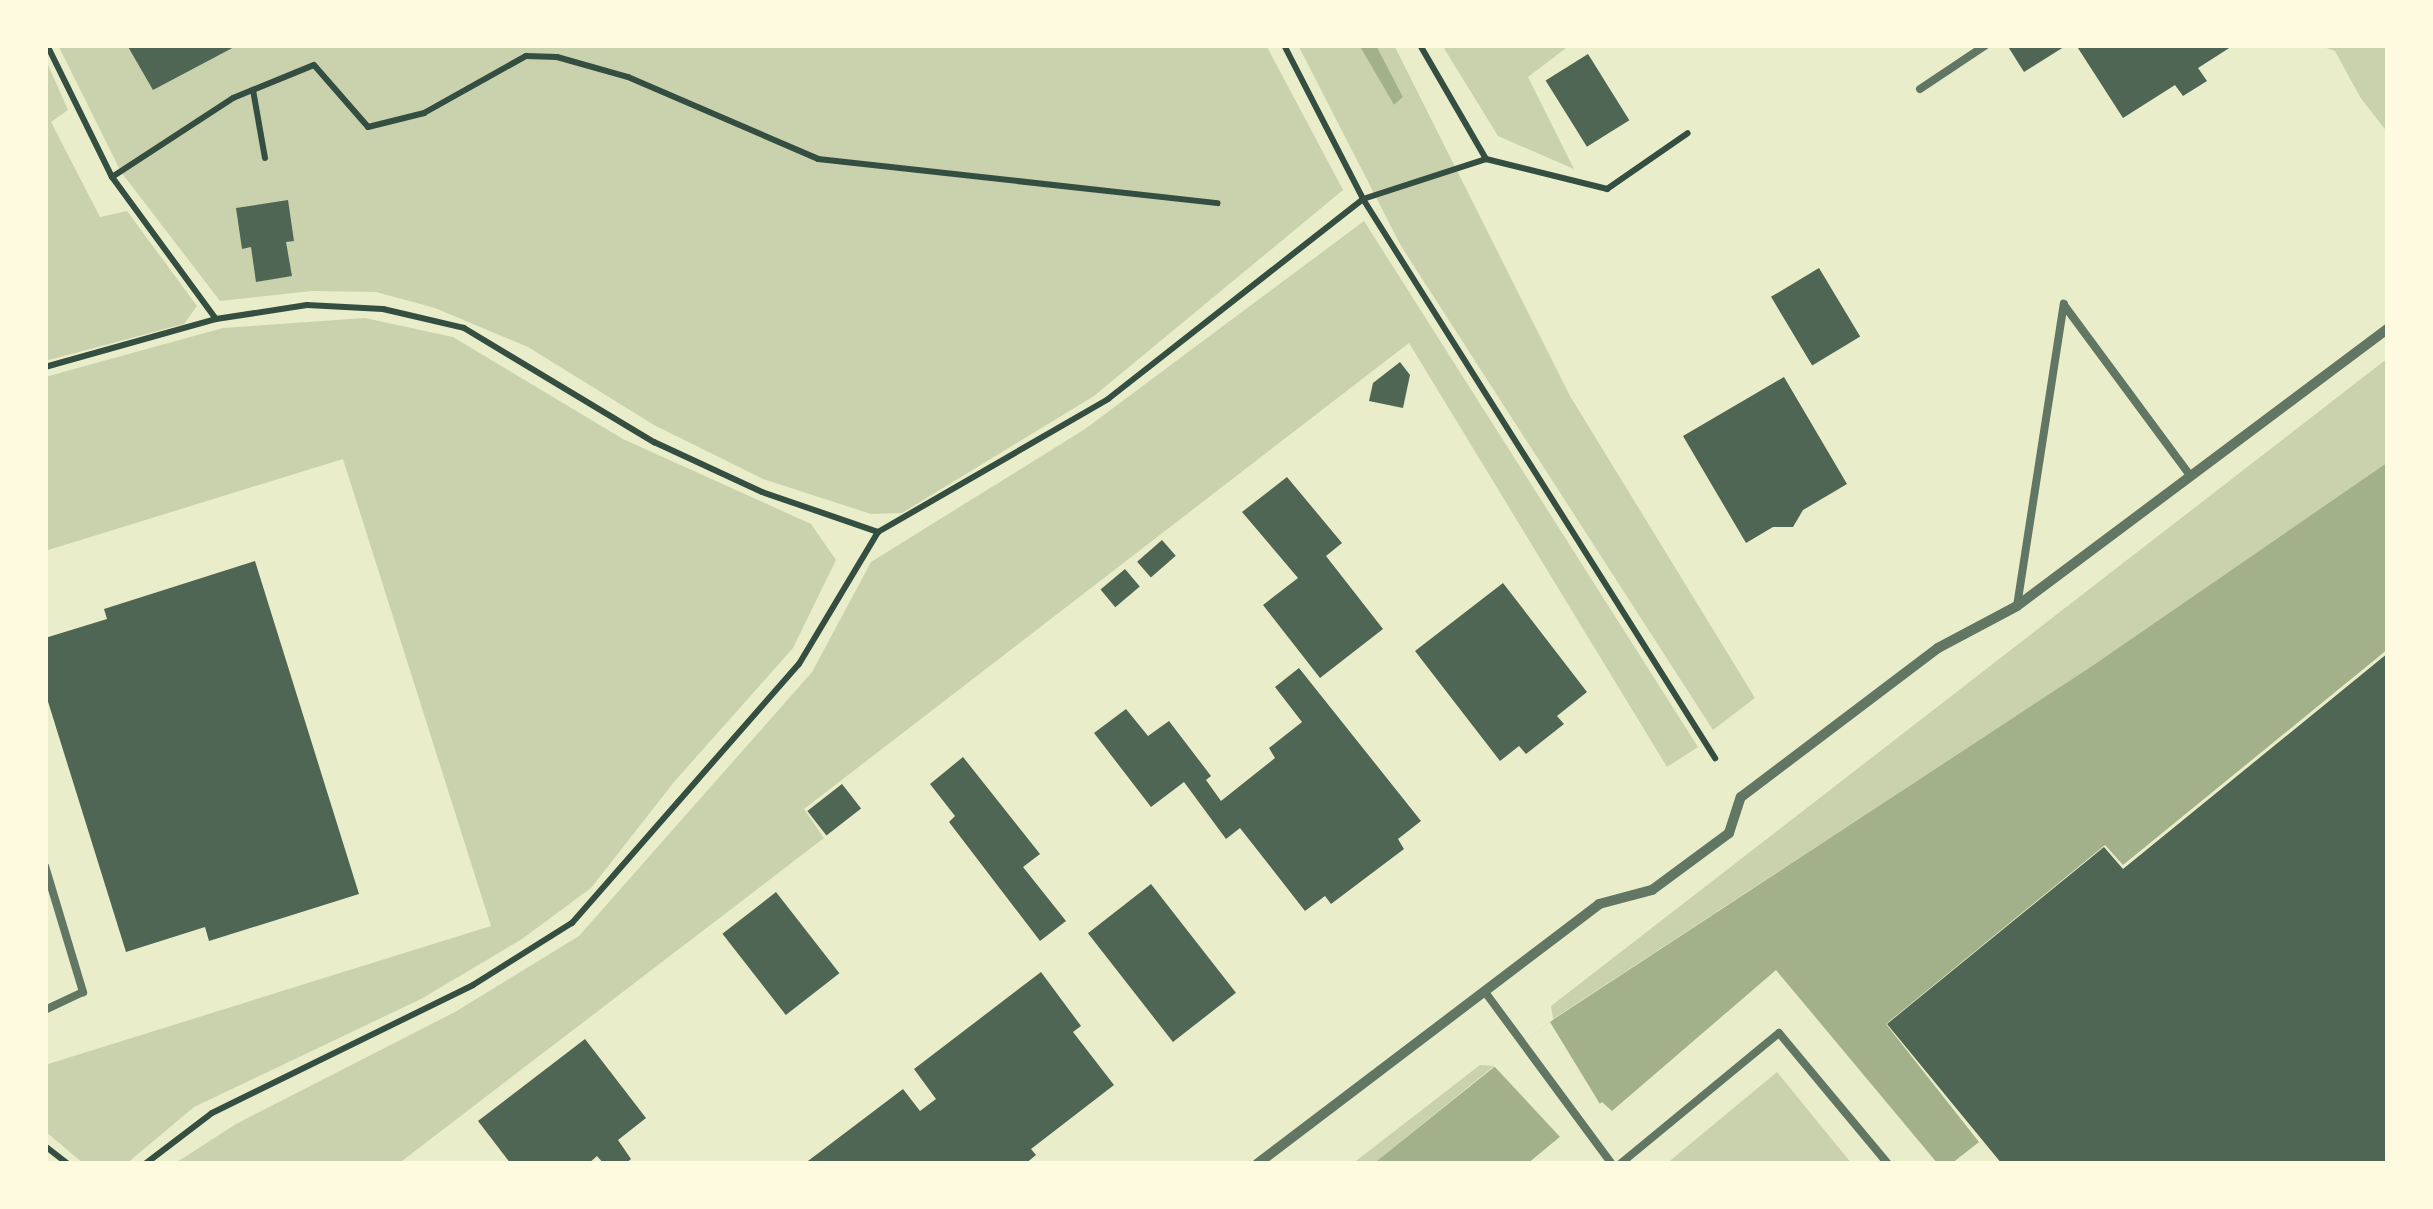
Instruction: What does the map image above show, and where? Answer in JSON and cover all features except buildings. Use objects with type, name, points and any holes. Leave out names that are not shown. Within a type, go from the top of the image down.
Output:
[{"type":"street","points":[[1257,1164],[1599,904],[1652,890],[1729,833],[1740,798],[1938,648],[2017,606],[2388,328]]},
{"type":"lane","points":[[1920,90],[1986,45]]},
{"type":"lane","points":[[2017,606],[2064,304],[2189,474]]},
{"type":"lane","points":[[45,866],[83,992],[45,1010]]},
{"type":"lane","points":[[1485,992],[1612,1164]]},
{"type":"lane","points":[[1620,1164],[1779,1033],[1888,1164]]},
{"type":"path","points":[[47,45],[112,177],[216,319]]},
{"type":"path","points":[[1284,45],[1363,199],[1740,798]]},
{"type":"path","points":[[1420,45],[1486,158]]},
{"type":"path","points":[[112,177],[253,90],[314,64],[368,127],[424,113],[526,56],[558,57],[628,77],[818,159],[1218,203]]},
{"type":"path","points":[[253,90],[265,158]]},
{"type":"path","points":[[144,1164],[212,1112],[474,985],[572,922],[799,664],[878,532],[1108,399],[1363,199],[1486,158],[1607,189],[1688,133]]},
{"type":"path","points":[[45,368],[216,319],[307,305],[383,309],[464,328],[654,442],[762,492],[878,532]]},
{"type":"path","points":[[45,1146],[68,1164]]},
{"type":"shaded area","points":[[58,45],[1266,45],[1343,190],[1094,396],[902,513],[871,514],[763,479],[654,425],[528,347],[435,308],[376,292],[312,291],[220,301],[121,172]]},
{"type":"shaded area","points":[[1298,45],[1359,45],[1394,105],[1403,97],[1376,45],[1394,45],[1570,396],[1755,698],[1713,730],[1401,246]]},
{"type":"shaded area","points":[[1359,45],[1376,45],[1403,97],[1394,105]]},
{"type":"shaded area","points":[[1442,45],[1570,45],[1528,77],[1574,169],[1498,136]]},
{"type":"shaded area","points":[[2318,45],[2388,45],[2388,133],[2360,97],[2335,51]]},
{"type":"shaded area","points":[[45,58],[68,110],[51,122],[100,217],[127,211],[197,306],[184,324],[45,361]]},
{"type":"shaded area","points":[[1364,221],[1698,747],[1667,767],[1409,343],[804,809],[824,838],[398,1164],[174,1164],[236,1124],[455,1012],[579,936],[812,672],[871,562],[1085,429]]},
{"type":"shaded area","points":[[365,318],[453,337],[623,439],[811,524],[836,560],[793,648],[674,782],[591,888],[522,939],[421,999],[194,1107],[126,1164],[84,1164],[45,1131],[45,1065],[491,926],[343,459],[45,551],[45,377],[223,328]]},
{"type":"shaded area","points":[[2388,358],[2388,462],[2092,666],[1553,1019],[1551,1006]]},
{"type":"shaded area","points":[[2388,462],[2388,649],[2123,865],[2105,845],[1886,1024],[1979,1142],[1951,1164],[1938,1164],[1776,970],[1612,1111],[1602,1102],[1527,1164],[1373,1164],[1554,1019],[2092,666]]},
{"type":"shaded area","points":[[1480,1065],[1494,1066],[1373,1164],[1352,1164]]},
{"type":"shaded area","points":[[1777,1072],[1852,1164],[1666,1164]]},
{"type":"pier","points":[[1550,1022],[1603,1109],[1562,1139],[1494,1066]]}]
